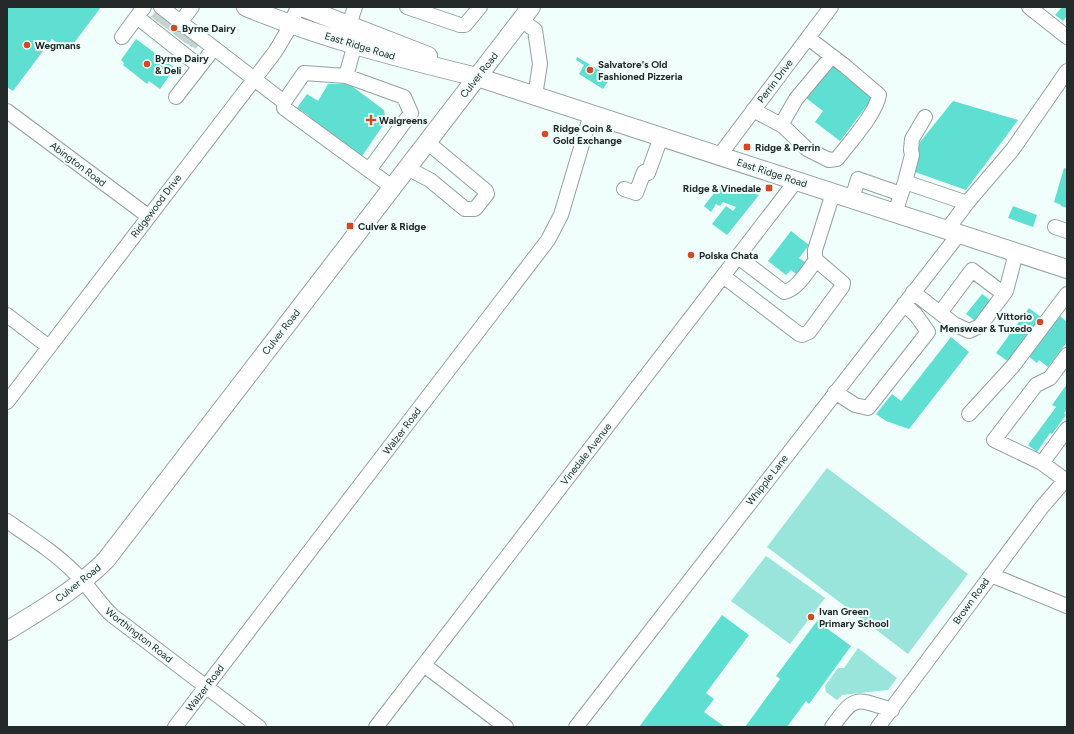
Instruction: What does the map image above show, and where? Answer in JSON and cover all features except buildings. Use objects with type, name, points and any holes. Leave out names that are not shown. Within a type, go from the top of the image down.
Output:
[{"type":"main road","name":"East Ridge Road","points":[[246,7],[291,25],[386,55],[477,77],[1067,269]]},
{"type":"main road","name":"East Ridge Road","points":[[302,7],[410,48],[477,77]]},
{"type":"main road","name":"Culver Road","points":[[7,631],[66,594],[106,560],[526,13]]},
{"type":"street","points":[[174,29],[192,7]]},
{"type":"street","name":"Ridgewood Drive","points":[[7,402],[280,45],[291,25],[298,7]]},
{"type":"street","points":[[348,25],[355,7]]},
{"type":"street","points":[[406,7],[460,25],[465,25],[470,21],[480,7]]},
{"type":"street","name":"Perrin Drive","points":[[719,156],[831,7]]},
{"type":"street","points":[[1030,7],[1067,37]]},
{"type":"street","points":[[122,37],[140,12],[214,48],[284,102]]},
{"type":"street","points":[[526,13],[535,30],[540,64],[535,96]]},
{"type":"street","points":[[174,29],[199,66]]},
{"type":"street","points":[[753,110],[781,125],[808,149],[829,160],[837,159],[878,103],[879,95],[808,38]]},
{"type":"street","points":[[346,76],[355,44]]},
{"type":"street","points":[[176,97],[214,48]]},
{"type":"street","points":[[781,125],[796,99],[832,56]]},
{"type":"street","name":"Whipple Lane","points":[[576,727],[913,292],[953,232],[967,203],[1013,149],[1067,71]]},
{"type":"street","points":[[369,170],[411,113],[404,97],[346,76],[304,73],[284,102],[284,108],[392,187]]},
{"type":"street","name":"Abington Road","points":[[7,111],[148,216]]},
{"type":"street","name":"Walzer Road","points":[[175,727],[548,240],[561,215],[591,114]]},
{"type":"street","points":[[895,213],[912,155],[912,139],[925,117]]},
{"type":"street","points":[[624,189],[636,194],[644,172],[648,173],[661,137]]},
{"type":"street","points":[[407,168],[430,180],[465,209],[475,209],[487,194],[486,190],[427,142]]},
{"type":"street","points":[[852,199],[858,179],[967,203]]},
{"type":"street","name":"Vinedale Avenue","points":[[376,727],[796,181]]},
{"type":"street","points":[[723,276],[798,334],[802,335],[808,332],[842,287],[843,283],[816,260],[815,256],[815,250],[832,193]]},
{"type":"street","points":[[913,292],[954,324],[969,331],[980,326],[1006,291],[1016,253]]},
{"type":"street","points":[[738,257],[784,292],[789,291],[795,286],[816,260]]},
{"type":"street","points":[[940,313],[972,270],[1004,294]]},
{"type":"street","points":[[969,414],[1013,366],[1067,294]]},
{"type":"street","points":[[836,392],[855,405],[868,408],[928,332],[916,315],[904,304]]},
{"type":"street","points":[[7,316],[49,347]]},
{"type":"street","points":[[1066,479],[1042,463],[994,440],[1036,385],[1050,378],[1067,355]]},
{"type":"street","points":[[1042,463],[1067,429]]},
{"type":"street","name":"Brown Road","points":[[878,727],[991,574],[1042,507],[1066,479]]},
{"type":"street","name":"Worthington Road","points":[[7,521],[64,563],[83,581],[100,603],[113,616],[259,727]]},
{"type":"street","points":[[991,574],[1067,606]]},
{"type":"street","points":[[424,665],[506,727]]},
{"type":"street","points":[[832,727],[846,708],[853,702],[863,701],[892,710]]},
{"type":"shaded area","points":[[827,468],[968,574],[908,654],[767,547]]},
{"type":"shaded area","points":[[766,556],[825,598],[790,644],[731,601]]},
{"type":"shaded area","points":[[858,648],[897,678],[888,690],[842,695],[837,700],[826,692],[825,686],[838,668],[844,668]]},
{"type":"tunnel","points":[[157,21],[163,13]]},
{"type":"tunnel","points":[[165,27],[171,19]]},
{"type":"tunnel","points":[[180,39],[187,30]]},
{"type":"tunnel","points":[[190,45],[195,38]]},
{"type":"place","name":"Byrne Dairy","points":[[174,28]]},
{"type":"place","name":"Wegmans","points":[[27,45]]},
{"type":"place","name":"Byrne Dairy & Deli","points":[[147,64]]},
{"type":"place","name":"Salvatore's Old Fashioned Pizzeria","points":[[590,70]]},
{"type":"place","name":"Walgreens","points":[[371,120]]},
{"type":"place","name":"Ridge Coin & Gold Exchange","points":[[545,134]]},
{"type":"place","name":"Ridge & Perrin","points":[[747,147]]},
{"type":"place","name":"Ridge & Vinedale","points":[[769,188]]},
{"type":"place","name":"Culver & Ridge","points":[[350,226]]},
{"type":"place","name":"Polska Chata","points":[[691,255]]},
{"type":"place","name":"Vittorio Menswear & Tuxedo","points":[[1040,322]]},
{"type":"place","name":"Ivan Green Primary School","points":[[811,617]]}]
